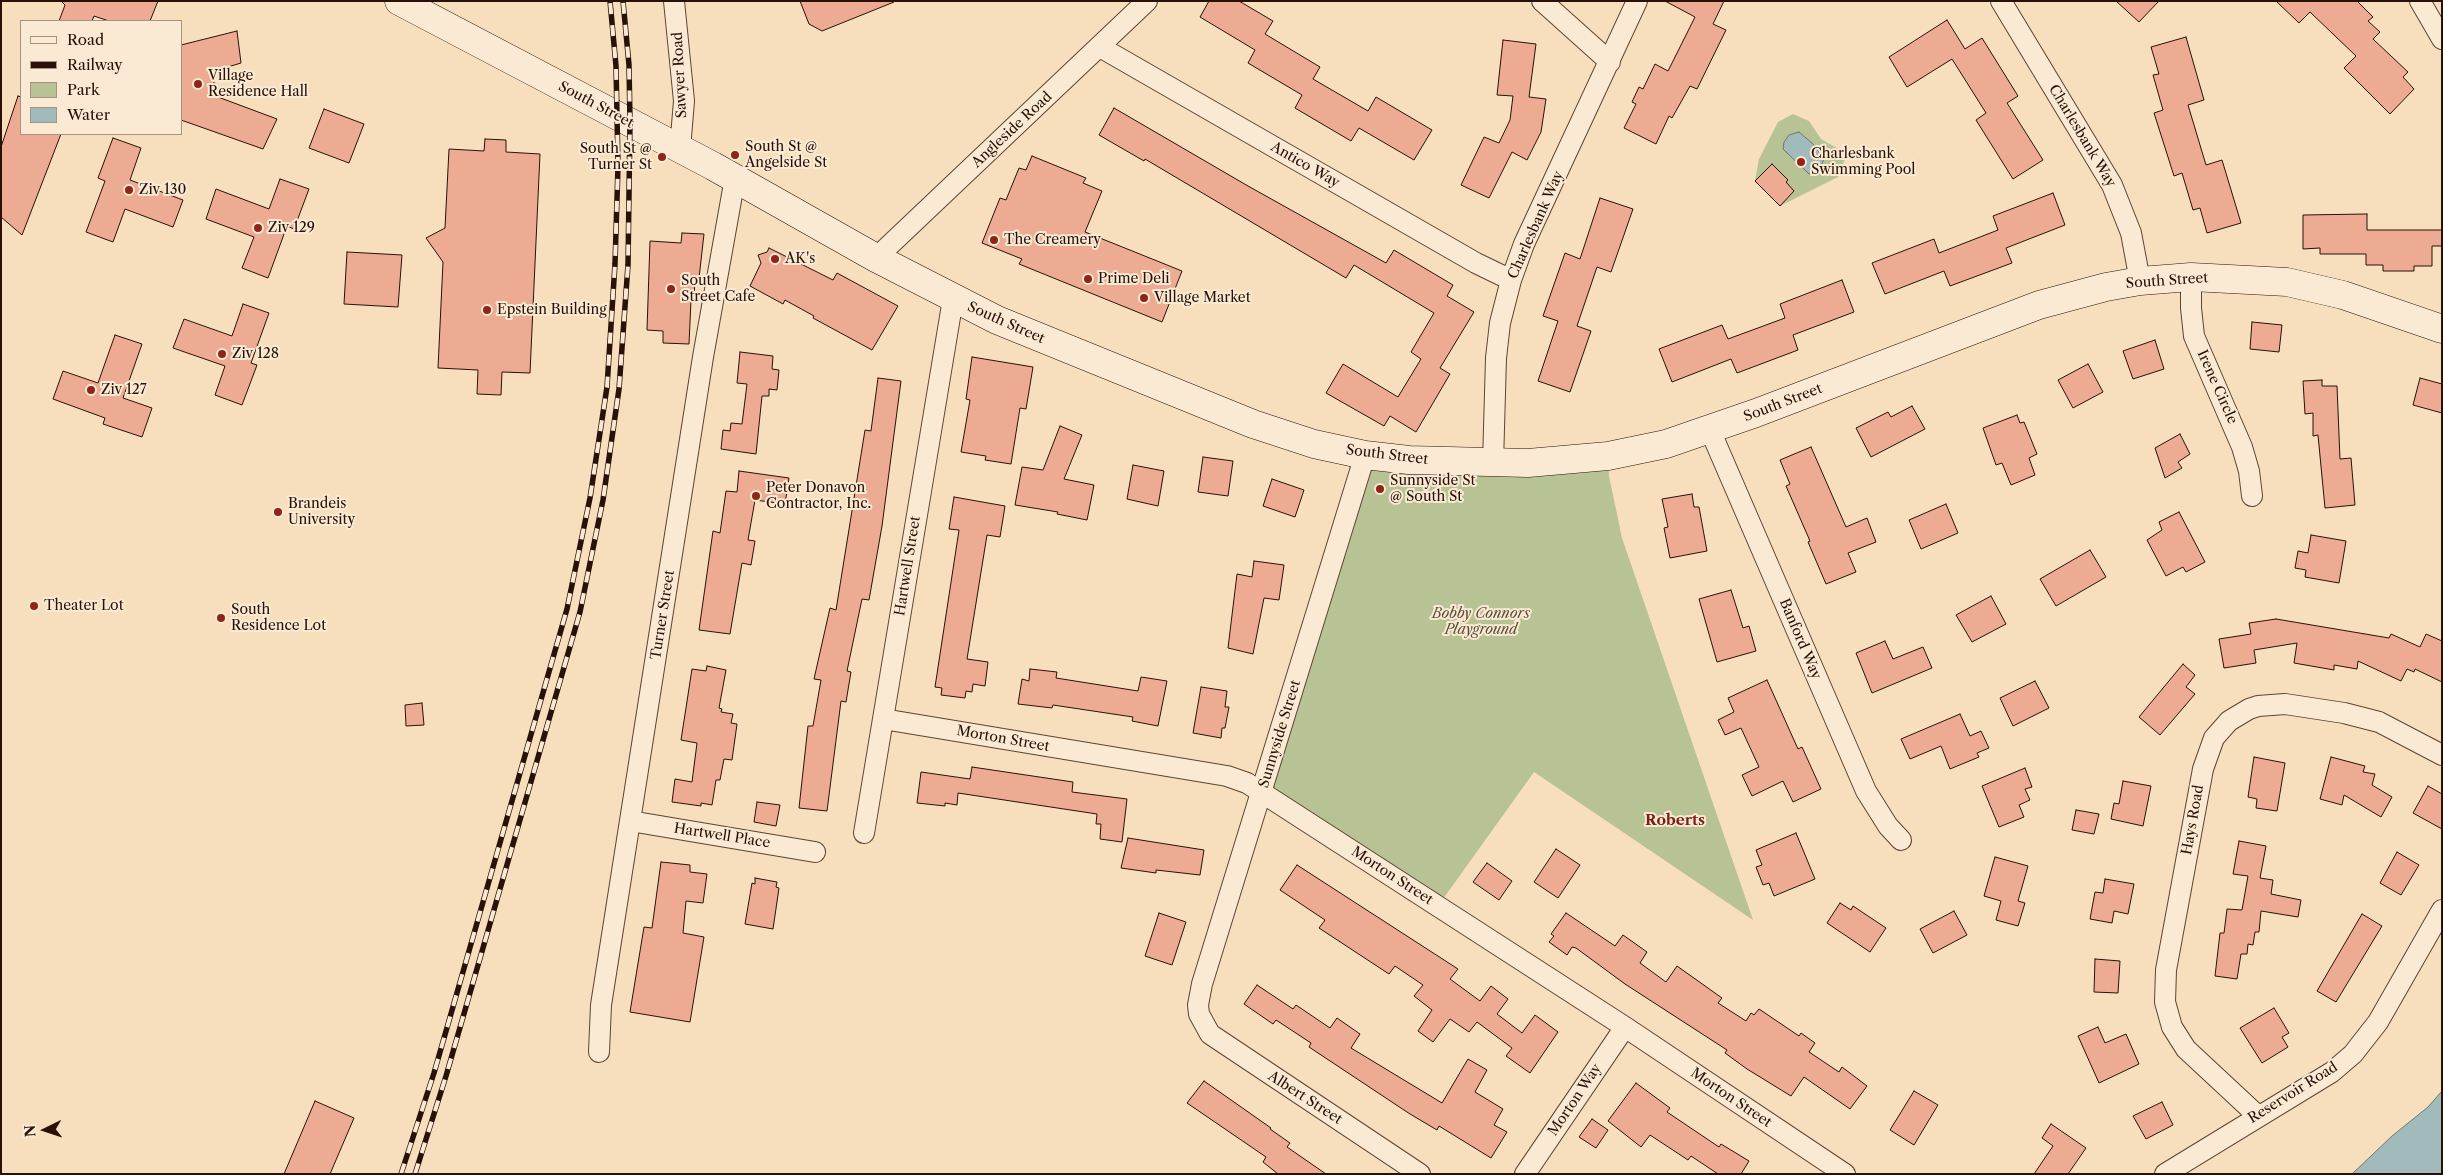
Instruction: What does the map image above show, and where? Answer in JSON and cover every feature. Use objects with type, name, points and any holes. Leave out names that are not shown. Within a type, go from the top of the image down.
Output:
[{"type":"main road","name":"South Street","points":[[398,1],[734,178],[876,258],[997,320],[1253,424],[1314,444],[1365,455],[1409,460],[1528,463],[1608,456],[1666,444],[1710,430],[2039,305],[2106,287],[2140,281],[2191,277],[2287,282],[2313,287],[2369,303],[2442,330]]},
{"type":"street","name":"Sawyer Road","points":[[674,1],[684,101],[680,149]]},
{"type":"street","name":"Angleside Road","points":[[876,258],[1148,1]]},
{"type":"street","points":[[1542,1],[1610,62]]},
{"type":"street","name":"Charlesbank Way","points":[[1494,463],[1496,358],[1500,323],[1511,280],[1524,244],[1637,1]]},
{"type":"street","name":"Charlesbank Way","points":[[2001,1],[2112,185],[2131,234],[2140,281]]},
{"type":"street","points":[[2420,1],[2442,39]]},
{"type":"street","name":"Antico Way","points":[[1100,47],[1476,263],[1511,280]]},
{"type":"street","name":"Turner Street","points":[[599,1052],[601,1005],[703,356],[734,178]]},
{"type":"street","name":"Irene Circle","points":[[2191,277],[2191,308],[2194,336],[2234,425],[2249,471],[2252,496]]},
{"type":"street","name":"Hartwell Street","points":[[864,833],[953,299]]},
{"type":"street","name":"Banford Way","points":[[1710,430],[1866,791],[1888,826],[1901,840]]},
{"type":"street","name":"Sunnyside Street","points":[[1200,1014],[1198,1005],[1202,984],[1365,455]]},
{"type":"street","name":"Hays Road","points":[[2258,1116],[2186,1049],[2172,1027],[2164,1002],[2166,970],[2203,769],[2214,738],[2221,728],[2240,713],[2258,706],[2284,704],[2344,713],[2379,722],[2442,755]]},
{"type":"street","name":"Morton Street","points":[[883,719],[1227,776],[1247,783],[1625,1027],[1845,1174]]},
{"type":"street","name":"Hartwell Place","points":[[630,821],[815,852]]},
{"type":"street","name":"Reservoir Road","points":[[2165,1174],[2332,1072],[2366,1039],[2378,1022],[2442,910]]},
{"type":"street","name":"Albert Street","points":[[1200,1014],[1210,1034],[1232,1051],[1420,1174]]},
{"type":"street","name":"Morton Way","points":[[1525,1174],[1625,1027]]},
{"type":"green space","name":"Charlesbank Swimming Pool","points":[[1793,114],[1809,121],[1821,139],[1847,154],[1838,177],[1780,206],[1755,181],[1759,159],[1778,122]]},
{"type":"green space","name":"Bobby Connors Playground","points":[[1365,455],[1608,456],[1609,476],[1622,538],[1753,920],[1534,772],[1438,906],[1262,792]]},
{"type":"water","name":"Charlesbank Swimming Pool","points":[[1799,132],[1813,144],[1824,159],[1820,168],[1809,174],[1783,149],[1784,142],[1789,135]]},
{"type":"water","points":[[2442,1091],[2442,1174],[2352,1174],[2392,1136],[2428,1107]]},
{"type":"building","points":[[61,1],[158,1],[150,20],[106,20],[94,16],[92,20],[59,20],[65,5]]},
{"type":"building","points":[[800,1],[894,2],[822,31],[809,24]]},
{"type":"building","points":[[1209,1],[1239,1],[1273,21],[1265,34],[1320,67],[1313,79],[1368,111],[1376,97],[1432,130],[1414,160],[1359,128],[1351,141],[1295,108],[1302,95],[1248,63],[1255,50],[1200,17]]},
{"type":"building","points":[[1665,1],[1724,1],[1713,24],[1726,30],[1697,89],[1690,86],[1672,118],[1669,116],[1656,144],[1624,128],[1636,104],[1632,102],[1639,87],[1643,89],[1655,64],[1668,71],[1695,17]]},
{"type":"building","points":[[2116,1],[2159,1],[2139,22]]},
{"type":"building","points":[[2276,1],[2357,1],[2373,17],[2368,21],[2380,32],[2373,39],[2408,72],[2403,77],[2414,89],[2390,114],[2344,68],[2356,56],[2310,12],[2299,23]]},
{"type":"building","points":[[1947,20],[1965,49],[1982,38],[2018,96],[2007,103],[2043,160],[2013,179],[1976,120],[1986,113],[1952,59],[1907,87],[1889,57]]},
{"type":"building","name":"Village Residence Hall","points":[[237,31],[241,63],[211,72],[218,97],[277,119],[263,149],[182,120],[182,45]]},
{"type":"building","points":[[2186,37],[2204,100],[2188,105],[2206,165],[2222,160],[2241,223],[2207,233],[2200,208],[2193,210],[2182,173],[2174,176],[2154,113],[2163,110],[2153,75],[2159,74],[2151,47]]},
{"type":"building","points":[[1503,40],[1536,44],[1529,97],[1546,99],[1541,132],[1527,160],[1512,152],[1489,198],[1461,185],[1484,137],[1499,143],[1510,120],[1513,96],[1497,95]]},
{"type":"building","points":[[18,96],[20,97],[20,135],[61,135],[22,235],[1,217],[1,147]]},
{"type":"building","points":[[1114,108],[1386,263],[1394,250],[1453,285],[1447,296],[1474,312],[1440,368],[1450,374],[1416,432],[1390,416],[1384,426],[1326,393],[1343,364],[1398,397],[1421,359],[1411,352],[1434,313],[1354,265],[1346,278],[1145,159],[1144,161],[1099,135]]},
{"type":"building","points":[[324,109],[364,124],[349,163],[309,148]]},
{"type":"building","name":"Ziv 130","points":[[113,138],[141,148],[130,180],[183,200],[173,227],[125,209],[113,242],[86,232],[105,181],[98,178]]},
{"type":"building","name":"Epstein Building","points":[[485,139],[506,140],[506,152],[540,154],[530,373],[502,372],[501,395],[477,394],[478,370],[438,368],[443,262],[426,238],[445,228],[449,149],[484,151]]},
{"type":"building","points":[[1032,156],[1086,178],[1083,183],[1102,191],[1085,232],[1182,271],[1162,322],[1019,264],[1022,259],[982,243],[1000,198],[1006,200],[1019,168],[1026,170]]},
{"type":"building","points":[[1772,164],[1788,180],[1786,182],[1794,191],[1780,206],[1755,181]]},
{"type":"building","name":"Ziv 129","points":[[280,179],[309,189],[294,229],[287,226],[268,278],[242,268],[254,237],[206,219],[216,189],[269,209]]},
{"type":"building","points":[[2053,193],[2065,225],[2006,248],[2012,263],[1950,286],[1944,271],[1885,294],[1872,263],[1934,239],[1939,253],[1998,230],[1993,216]]},
{"type":"building","points":[[1600,198],[1633,209],[1611,272],[1597,267],[1577,326],[1591,331],[1570,392],[1538,381],[1558,321],[1543,316],[1565,253],[1580,259]]},
{"type":"building","points":[[2367,214],[2367,230],[2442,230],[2442,246],[2432,246],[2432,266],[2414,266],[2414,271],[2383,271],[2383,265],[2366,265],[2366,254],[2320,254],[2320,248],[2303,249],[2303,215]]},
{"type":"building","name":"South Street Cafe","points":[[682,233],[704,234],[699,278],[695,278],[694,300],[691,300],[689,344],[663,343],[663,331],[647,330],[650,241],[681,243]]},
{"type":"building","points":[[769,248],[833,280],[837,273],[898,306],[872,350],[813,318],[814,316],[785,300],[783,304],[750,286],[761,263],[758,255],[767,252]]},
{"type":"building","points":[[347,252],[402,255],[398,307],[344,304]]},
{"type":"building","points":[[1842,280],[1854,312],[1793,335],[1798,350],[1737,373],[1731,359],[1672,382],[1659,349],[1722,325],[1728,339],[1785,318],[1780,304]]},
{"type":"building","name":"Ziv 128","points":[[243,304],[269,313],[251,363],[257,365],[242,405],[215,395],[225,366],[173,348],[184,319],[232,336]]},
{"type":"building","points":[[2252,322],[2282,325],[2279,352],[2250,349]]},
{"type":"building","name":"Ziv 127","points":[[115,335],[142,344],[123,398],[152,408],[142,437],[103,424],[105,418],[53,399],[63,371],[98,383]]},
{"type":"building","points":[[2155,340],[2164,369],[2133,379],[2123,351]]},
{"type":"building","points":[[740,352],[773,356],[772,369],[779,370],[777,390],[769,389],[769,396],[762,396],[756,454],[721,449],[723,430],[730,431],[731,423],[742,424],[747,384],[737,383]]},
{"type":"building","points":[[972,357],[1033,367],[1026,409],[1020,408],[1011,464],[985,460],[986,456],[961,452],[970,400],[966,399]]},
{"type":"building","points":[[2088,364],[2103,392],[2073,408],[2058,380]]},
{"type":"building","points":[[878,378],[901,381],[882,526],[869,600],[862,599],[847,671],[851,672],[846,702],[841,701],[827,811],[799,808],[808,726],[813,726],[821,680],[814,679],[830,608],[836,610],[865,430],[871,431]]},
{"type":"building","points":[[2420,378],[2442,384],[2442,413],[2413,405]]},
{"type":"building","points":[[2322,380],[2322,386],[2337,386],[2340,459],[2351,458],[2355,505],[2325,508],[2318,435],[2313,436],[2313,413],[2305,414],[2303,381]]},
{"type":"building","points":[[1912,406],[1925,429],[1871,457],[1856,428],[1888,412],[1891,417]]},
{"type":"building","points":[[2017,415],[2020,423],[2024,422],[2037,454],[2029,458],[2035,475],[2011,485],[2002,463],[1996,465],[1983,428]]},
{"type":"building","points":[[1060,426],[1082,435],[1064,479],[1094,485],[1087,520],[1057,514],[1058,512],[1015,505],[1022,467],[1043,470]]},
{"type":"building","points":[[2180,434],[2190,454],[2178,462],[2182,468],[2165,478],[2155,448]]},
{"type":"building","points":[[1811,447],[1846,527],[1867,518],[1876,542],[1848,553],[1856,572],[1826,584],[1786,486],[1790,484],[1780,460]]},
{"type":"building","points":[[1203,457],[1233,461],[1228,496],[1198,492]]},
{"type":"building","points":[[1133,465],[1164,471],[1158,506],[1127,499]]},
{"type":"building","points":[[739,471],[789,478],[785,504],[755,500],[748,540],[755,541],[751,565],[742,563],[730,634],[699,630],[713,531],[720,533],[726,491],[737,492]]},
{"type":"building","points":[[1272,479],[1304,490],[1295,517],[1263,506]]},
{"type":"building","points":[[1692,494],[1694,507],[1699,507],[1707,551],[1670,558],[1664,528],[1668,527],[1662,499]]},
{"type":"building","points":[[954,497],[1005,506],[1000,537],[987,535],[967,659],[988,662],[985,686],[973,684],[972,692],[966,691],[965,698],[941,695],[942,688],[935,687],[959,530],[949,529]]},
{"type":"building","points":[[1946,504],[1958,533],[1921,549],[1909,520]]},
{"type":"building","points":[[2179,512],[2205,562],[2186,572],[2183,567],[2166,576],[2147,540],[2162,530],[2159,522]]},
{"type":"building","points":[[2311,535],[2346,541],[2339,583],[2305,577],[2306,570],[2295,568],[2298,551],[2308,553]]},
{"type":"building","points":[[2090,550],[2106,577],[2056,606],[2040,579]]},
{"type":"building","points":[[1254,561],[1284,565],[1279,600],[1264,598],[1253,654],[1228,648],[1237,574],[1252,577]]},
{"type":"building","points":[[1731,590],[1743,628],[1749,626],[1756,651],[1717,662],[1699,599]]},
{"type":"building","points":[[1991,596],[2006,624],[1972,642],[1956,615]]},
{"type":"building","points":[[2276,619],[2389,638],[2391,634],[2420,647],[2426,634],[2442,641],[2442,682],[2415,669],[2414,672],[2407,669],[2401,681],[2358,661],[2357,669],[2334,665],[2334,670],[2294,663],[2297,643],[2254,650],[2256,663],[2224,668],[2219,639],[2251,634],[2249,623]]},
{"type":"building","points":[[1885,641],[1893,659],[1923,647],[1932,668],[1872,693],[1856,653]]},
{"type":"building","points":[[2183,664],[2195,675],[2186,687],[2195,694],[2160,735],[2139,717]]},
{"type":"building","points":[[707,666],[726,670],[719,708],[722,709],[721,712],[733,714],[731,723],[737,724],[732,760],[724,759],[720,780],[716,780],[712,805],[701,803],[701,806],[672,802],[675,779],[692,782],[697,743],[681,740],[692,669],[706,671]]},
{"type":"building","points":[[1030,669],[1057,672],[1056,678],[1138,691],[1141,677],[1167,681],[1158,726],[1132,721],[1133,717],[1053,705],[1052,708],[1018,704],[1022,679],[1029,681]]},
{"type":"building","points":[[1767,680],[1798,749],[1802,747],[1821,789],[1793,802],[1783,781],[1752,796],[1742,775],[1759,767],[1741,728],[1725,735],[1718,720],[1734,712],[1728,698]]},
{"type":"building","points":[[2035,681],[2049,708],[2013,726],[2000,698]]},
{"type":"building","points":[[1201,687],[1227,691],[1225,707],[1229,707],[1225,728],[1222,728],[1221,738],[1193,733]]},
{"type":"building","points":[[422,703],[424,725],[406,726],[405,705]]},
{"type":"building","points":[[1960,714],[1970,736],[1981,731],[1989,748],[1977,753],[1979,757],[1950,769],[1941,746],[1910,759],[1901,739]]},
{"type":"building","points":[[2254,757],[2285,763],[2277,811],[2256,808],[2257,799],[2248,797]]},
{"type":"building","points":[[2331,757],[2365,766],[2363,772],[2375,774],[2372,785],[2392,797],[2381,817],[2344,795],[2342,805],[2320,799]]},
{"type":"building","points":[[972,767],[1073,782],[1072,792],[1127,799],[1122,842],[1100,839],[1101,824],[1096,824],[1097,814],[958,793],[957,805],[945,803],[945,806],[917,803],[921,772],[970,779]]},
{"type":"building","points":[[2025,768],[2032,787],[2025,789],[2030,800],[2019,805],[2024,817],[1999,827],[1982,786]]},
{"type":"building","points":[[2123,781],[2151,786],[2143,826],[2111,819],[2114,803],[2119,804]]},
{"type":"building","points":[[2428,786],[2442,794],[2442,829],[2413,813]]},
{"type":"building","points":[[757,802],[780,805],[776,826],[754,822]]},
{"type":"building","points":[[2076,810],[2099,814],[2094,834],[2072,830]]},
{"type":"building","points":[[1796,833],[1815,879],[1774,896],[1769,883],[1763,885],[1756,867],[1762,865],[1756,850]]},
{"type":"building","points":[[1128,838],[1204,850],[1200,875],[1156,870],[1156,873],[1121,868]]},
{"type":"building","points":[[2239,841],[2266,846],[2260,878],[2273,880],[2271,894],[2301,900],[2298,917],[2261,911],[2259,932],[2255,932],[2253,945],[2248,944],[2247,954],[2241,954],[2237,979],[2215,976],[2220,933],[2224,933],[2227,909],[2242,910],[2248,876],[2233,874]]},
{"type":"building","points":[[1556,849],[1580,865],[1558,898],[1534,882]]},
{"type":"building","points":[[2397,852],[2419,865],[2401,895],[2380,883]]},
{"type":"building","points":[[1995,857],[2028,866],[2018,901],[2025,903],[2018,926],[1996,920],[2001,901],[1984,896]]},
{"type":"building","points":[[661,862],[690,865],[690,872],[707,874],[703,903],[686,901],[683,933],[704,937],[690,1022],[630,1012],[644,927],[652,928]]},
{"type":"building","points":[[1487,863],[1512,881],[1499,900],[1473,882]]},
{"type":"building","points":[[1297,865],[1458,969],[1450,979],[1480,1001],[1491,986],[1508,999],[1497,1014],[1522,1033],[1535,1015],[1558,1032],[1530,1073],[1506,1056],[1512,1048],[1477,1022],[1469,1032],[1450,1019],[1433,1042],[1418,1031],[1432,1010],[1414,996],[1423,985],[1395,966],[1389,974],[1319,928],[1325,920],[1280,890]]},
{"type":"building","points":[[755,878],[777,882],[776,887],[779,888],[773,929],[745,924],[752,883],[755,884]]},
{"type":"building","points":[[2105,879],[2134,884],[2128,914],[2114,911],[2112,923],[2090,919],[2095,892],[2103,893]]},
{"type":"building","points":[[1840,903],[1851,910],[1853,906],[1886,928],[1870,952],[1827,923]]},
{"type":"building","points":[[1954,911],[1967,935],[1933,953],[1920,929]]},
{"type":"building","points":[[1159,913],[1186,922],[1172,965],[1145,956]]},
{"type":"building","points":[[1566,913],[1615,946],[1623,935],[1647,952],[1640,963],[1666,982],[1677,966],[1722,998],[1718,1003],[1746,1021],[1751,1013],[1754,1015],[1759,1009],[1799,1036],[1801,1033],[1815,1043],[1809,1052],[1839,1072],[1842,1067],[1867,1086],[1850,1109],[1804,1077],[1791,1096],[1747,1069],[1725,1053],[1727,1050],[1625,984],[1576,948],[1572,947],[1567,955],[1549,942],[1554,936],[1551,934]]},
{"type":"building","points":[[2362,914],[2382,926],[2336,1002],[2317,991]]},
{"type":"building","points":[[2095,959],[2120,961],[2118,993],[2094,992]]},
{"type":"building","points":[[1257,985],[1293,1009],[1296,1005],[1330,1028],[1337,1018],[1360,1034],[1351,1048],[1442,1103],[1468,1059],[1487,1070],[1475,1092],[1503,1109],[1494,1125],[1507,1132],[1491,1158],[1439,1126],[1437,1130],[1410,1114],[1309,1047],[1311,1043],[1276,1020],[1273,1024],[1244,1004]]},
{"type":"building","points":[[2274,1008],[2289,1033],[2282,1037],[2288,1047],[2262,1063],[2240,1028]]},
{"type":"building","points":[[2098,1027],[2105,1043],[2126,1034],[2139,1064],[2099,1083],[2078,1036]]},
{"type":"building","points":[[1204,1081],[1271,1128],[1290,1143],[1287,1147],[1326,1174],[1278,1174],[1263,1162],[1266,1157],[1187,1103]]},
{"type":"building","points":[[1636,1083],[1670,1108],[1667,1112],[1719,1147],[1721,1144],[1749,1161],[1741,1174],[1718,1174],[1691,1156],[1688,1160],[1650,1135],[1641,1147],[1608,1121]]},
{"type":"building","points":[[1914,1091],[1938,1105],[1914,1145],[1890,1130]]},
{"type":"building","points":[[315,1101],[354,1118],[330,1174],[284,1174]]},
{"type":"building","points":[[2162,1102],[2173,1125],[2146,1139],[2133,1116]]},
{"type":"building","points":[[1592,1119],[1608,1130],[1596,1148],[1579,1137]]},
{"type":"building","points":[[2051,1124],[2086,1148],[2068,1174],[2034,1174],[2053,1146],[2042,1138]]},
{"type":"railway","points":[[401,1174],[434,1073],[567,609],[590,498],[607,387],[615,264],[618,166],[616,66],[610,1]]},
{"type":"railway","points":[[415,1174],[446,1076],[580,612],[603,500],[619,389],[628,265],[629,65],[623,1]]},
{"type":"place","name":"Village Residence Hall","points":[[198,84]]},
{"type":"place","name":"South St @ Angelside St","points":[[735,155]]},
{"type":"place","name":"South St @ Turner St","points":[[662,157]]},
{"type":"place","name":"Charlesbank Swimming Pool","points":[[1801,162]]},
{"type":"place","name":"Ziv 130","points":[[129,190]]},
{"type":"place","name":"Ziv 129","points":[[258,228]]},
{"type":"place","name":"The Creamery","points":[[994,240]]},
{"type":"place","name":"AK's","points":[[775,259]]},
{"type":"place","name":"Prime Deli","points":[[1088,279]]},
{"type":"place","name":"South Street Cafe","points":[[671,289]]},
{"type":"place","name":"Village Market","points":[[1144,298]]},
{"type":"place","name":"Epstein Building","points":[[487,310]]},
{"type":"place","name":"Ziv 128","points":[[222,354]]},
{"type":"place","name":"Ziv 127","points":[[91,390]]},
{"type":"place","name":"Sunnyside St @ South St","points":[[1380,489]]},
{"type":"place","name":"Peter Donavon Contractor, Inc.","points":[[756,496]]},
{"type":"place","name":"Brandeis University","points":[[278,512]]},
{"type":"place","name":"Theater Lot","points":[[34,606]]},
{"type":"place","name":"South Residence Lot","points":[[221,618]]},
{"type":"district","name":"Roberts","points":[[1675,821]]}]
